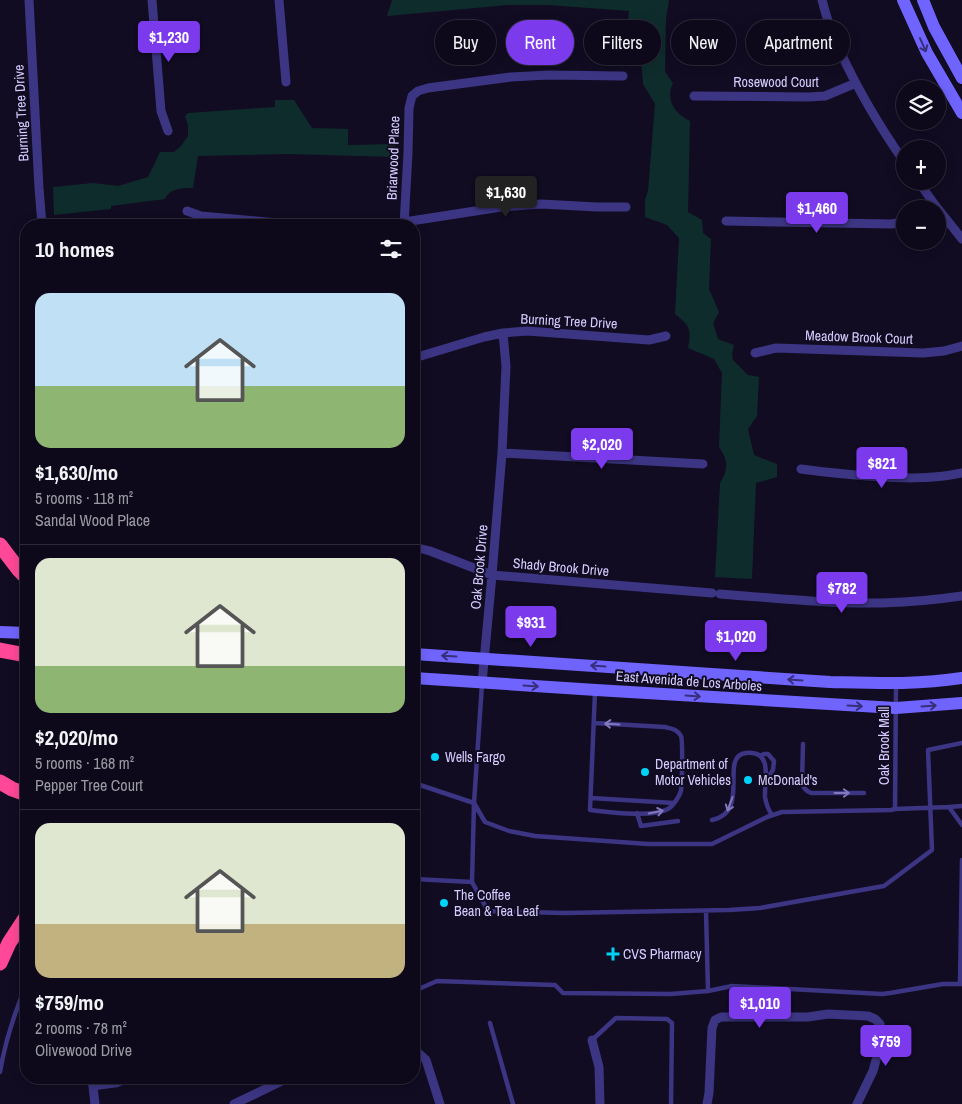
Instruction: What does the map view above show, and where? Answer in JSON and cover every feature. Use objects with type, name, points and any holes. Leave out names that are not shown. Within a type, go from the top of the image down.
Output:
[{"type":"highway","points":[[0,545],[20,571]]},
{"type":"highway","points":[[0,650],[20,654]]},
{"type":"highway","points":[[0,782],[12,790],[20,792]]},
{"type":"highway","points":[[0,963],[20,926]]},
{"type":"main road","points":[[903,0],[927,53],[962,113]]},
{"type":"main road","points":[[923,0],[934,27],[962,78]]},
{"type":"main road","points":[[0,632],[20,633]]},
{"type":"main road","points":[[0,650],[20,650]]},
{"type":"main road","name":"East Avenida de Los Arboles","points":[[420,654],[830,682],[896,684],[962,678]]},
{"type":"main road","name":"East Avenida de Los Arboles","points":[[420,678],[896,708],[962,702]]},
{"type":"street","name":"Burning Tree Drive","points":[[30,0],[42,219]]},
{"type":"street","points":[[152,0],[162,111],[168,130]]},
{"type":"street","points":[[279,0],[286,82]]},
{"type":"street","points":[[822,0],[832,31],[856,83],[896,150]]},
{"type":"street","name":"Briarwood Place","points":[[404,219],[408,154],[408,108],[412,96],[418,91],[448,85],[548,74],[622,76]]},
{"type":"street","name":"Rosewood Court","points":[[694,96],[825,96],[856,83]]},
{"type":"street","points":[[420,221],[500,207],[541,204],[626,207]]},
{"type":"street","points":[[187,211],[201,216],[234,219]]},
{"type":"street","points":[[726,221],[896,223]]},
{"type":"street","points":[[946,222],[962,239]]},
{"type":"street","name":"Burning Tree Drive","points":[[420,356],[484,337],[527,331],[648,340],[666,336]]},
{"type":"street","name":"Oak Brook Drive","points":[[482,683],[502,453],[506,366],[503,333]]},
{"type":"street","name":"Meadow Brook Court","points":[[755,353],[776,348],[924,353],[944,351],[962,346]]},
{"type":"street","points":[[502,453],[703,464]]},
{"type":"street","points":[[801,469],[905,479],[962,474]]},
{"type":"street","name":"Shady Brook Drive","points":[[420,548],[492,575],[839,602],[925,601],[962,596]]},
{"type":"street","points":[[707,1104],[712,1028],[715,1020],[721,1017],[808,1017],[828,1014],[868,1016],[880,1024],[881,1034],[878,1053],[873,1070],[857,1104]]},
{"type":"street","points":[[592,1040],[599,1067],[600,1104]]},
{"type":"street","points":[[420,1054],[426,1060],[438,1104]]},
{"type":"street","points":[[92,1084],[95,1104]]},
{"type":"street","points":[[234,1104],[276,1084]]},
{"type":"lane","name":"Oak Brook Drive","points":[[472,882],[474,803],[482,683]]},
{"type":"lane","name":"Oak Brook Mall","points":[[895,808],[896,684]]},
{"type":"lane","points":[[594,723],[665,727],[677,730],[683,738],[681,792],[669,809],[647,814],[590,810],[591,798],[594,723],[596,690]]},
{"type":"lane","points":[[420,879],[472,882],[488,912],[564,913],[760,908],[884,886],[932,850],[928,750],[962,743]]},
{"type":"lane","points":[[803,744],[802,783],[806,790],[811,793],[864,793]]},
{"type":"lane","points":[[712,820],[723,816],[729,810],[734,794],[734,762],[739,755],[746,753],[757,754],[764,760],[766,774],[765,796],[767,808],[772,815]]},
{"type":"lane","points":[[760,756],[768,754],[774,761],[773,770],[766,780]]},
{"type":"lane","points":[[420,785],[474,803],[485,822],[509,831],[535,836],[648,844],[712,844],[734,832],[782,812],[892,810],[895,808],[962,806]]},
{"type":"lane","points":[[591,798],[674,803]]},
{"type":"lane","points":[[949,807],[962,825]]},
{"type":"lane","points":[[637,813],[641,826],[678,822]]},
{"type":"lane","points":[[420,989],[437,982],[555,985],[563,993],[671,994],[708,991],[732,986],[882,994],[942,984],[961,984],[962,860]]},
{"type":"lane","points":[[706,910],[708,991]]},
{"type":"lane","points":[[0,1072],[12,1022],[20,1001]]},
{"type":"lane","points":[[592,1040],[616,1018],[667,1019],[672,1023],[671,1104]]},
{"type":"lane","points":[[490,1023],[513,1104]]},
{"type":"lane","points":[[92,1088],[119,1084]]},
{"type":"green space","points":[[392,0],[669,0],[666,19],[665,72],[673,83],[670,95],[673,106],[690,121],[688,212],[702,220],[703,233],[711,239],[709,289],[719,312],[713,323],[718,339],[734,345],[733,360],[748,375],[759,377],[757,416],[748,429],[754,455],[777,464],[777,477],[756,483],[752,579],[715,577],[720,483],[726,469],[726,460],[719,447],[722,373],[714,359],[688,348],[690,336],[688,328],[684,321],[675,314],[679,238],[667,225],[645,217],[655,104],[643,84],[640,65],[661,65],[661,20],[628,20],[629,11],[548,5],[508,5],[387,16]]},
{"type":"green space","points":[[275,100],[294,100],[312,128],[348,129],[348,145],[395,144],[394,157],[288,154],[198,156],[193,188],[173,191],[165,199],[111,206],[111,209],[54,215],[53,187],[93,183],[118,186],[148,177],[160,152],[174,152],[188,136],[188,125],[185,116],[188,113],[275,107]]},
{"type":"place","name":"Wells Fargo","points":[[435,757]]},
{"type":"place","name":"Department of Motor Vehicles","points":[[645,772]]},
{"type":"place","name":"McDonald's","points":[[748,780]]},
{"type":"place","name":"The Coffee Bean & Tea Leaf","points":[[444,903]]},
{"type":"place","name":"CVS Pharmacy","points":[[613,954]]}]
